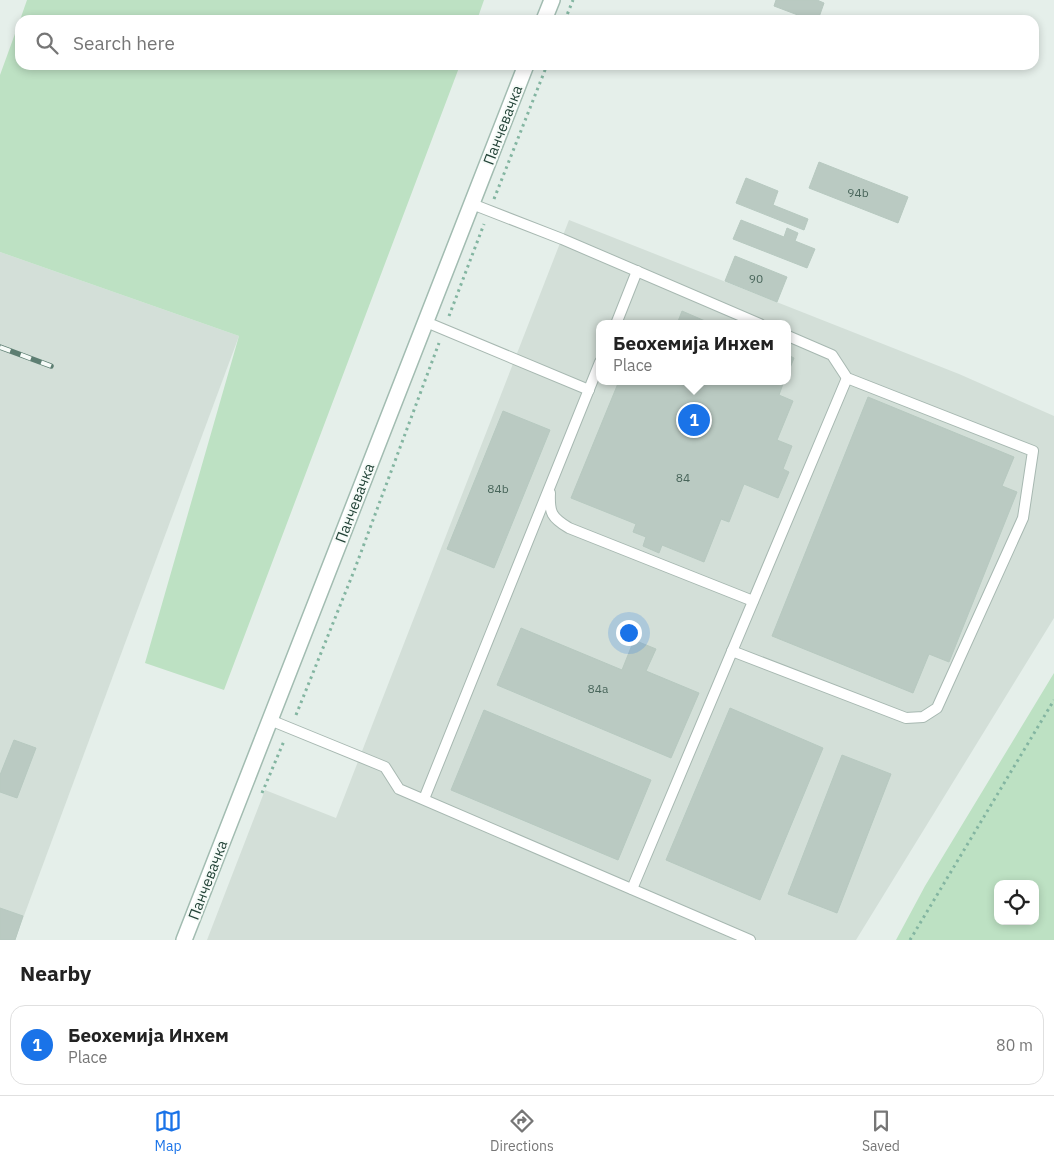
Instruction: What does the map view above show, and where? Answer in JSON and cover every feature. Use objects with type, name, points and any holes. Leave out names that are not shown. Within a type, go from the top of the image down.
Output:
[{"type":"street","points":[[546,15],[552,0]]},
{"type":"street","name":"Панчевачка","points":[[184,940],[524,70]]},
{"type":"lane","points":[[472,204],[562,239],[751,320]]},
{"type":"lane","points":[[618,320],[637,271]]},
{"type":"lane","points":[[426,322],[589,390]]},
{"type":"lane","points":[[732,651],[906,718],[923,717],[937,708],[1023,518],[1033,451],[847,378],[832,355],[791,337]]},
{"type":"lane","points":[[424,799],[596,372]]},
{"type":"lane","points":[[632,889],[847,378]]},
{"type":"lane","points":[[550,487],[550,507],[557,520],[569,528],[752,601]]},
{"type":"lane","points":[[270,720],[385,767],[399,788],[750,940]]},
{"type":"path","points":[[567,15],[573,0]]},
{"type":"path","points":[[260,797],[354,571],[443,330],[545,70]]},
{"type":"path","points":[[910,940],[1054,700]]},
{"type":"shaded area","points":[[569,220],[959,374],[1054,416],[1054,618],[856,940],[207,940],[265,790],[336,818]]},
{"type":"shaded area","points":[[0,252],[239,336],[15,940],[0,940]]},
{"type":"green space","points":[[27,0],[484,0],[479,15],[22,15]]},
{"type":"green space","points":[[15,34],[15,70],[458,70],[224,690],[145,663],[239,336],[0,252],[0,75]]},
{"type":"green space","points":[[1054,673],[1054,940],[896,940],[925,886]]},
{"type":"building","points":[[776,0],[817,0],[824,3],[820,15],[798,15],[774,6]]},
{"type":"building","points":[[819,162],[908,197],[898,223],[809,188]]},
{"type":"building","points":[[746,178],[778,191],[773,205],[808,219],[804,230],[736,203]]},
{"type":"building","points":[[741,220],[784,237],[787,228],[798,233],[795,241],[815,249],[807,268],[733,239]]},
{"type":"building","points":[[735,256],[787,277],[777,302],[725,281]]},
{"type":"building","points":[[682,311],[703,320],[679,320]]},
{"type":"building","points":[[617,385],[783,385],[779,395],[793,401],[777,440],[792,446],[783,469],[789,472],[778,498],[744,484],[729,522],[721,519],[704,562],[662,545],[659,553],[643,546],[646,537],[633,532],[636,524],[571,498]]},
{"type":"building","points":[[868,397],[1014,457],[1002,486],[1017,492],[949,662],[929,654],[913,693],[772,636]]},
{"type":"building","points":[[503,411],[550,430],[494,568],[447,549]]},
{"type":"building","points":[[521,628],[622,670],[634,640],[656,649],[646,671],[699,693],[671,758],[497,685]]},
{"type":"building","points":[[730,708],[823,748],[760,900],[666,860]]},
{"type":"building","points":[[484,710],[651,780],[618,860],[451,790]]},
{"type":"building","points":[[14,740],[36,748],[17,798],[0,792],[0,775]]},
{"type":"building","points":[[842,755],[891,774],[837,913],[788,894]]},
{"type":"building","points":[[0,908],[23,916],[15,940],[0,940]]},
{"type":"railway","points":[[0,347],[51,366]]},
{"type":"place","name":"Беохемија Инхем","points":[[694,420]]}]
